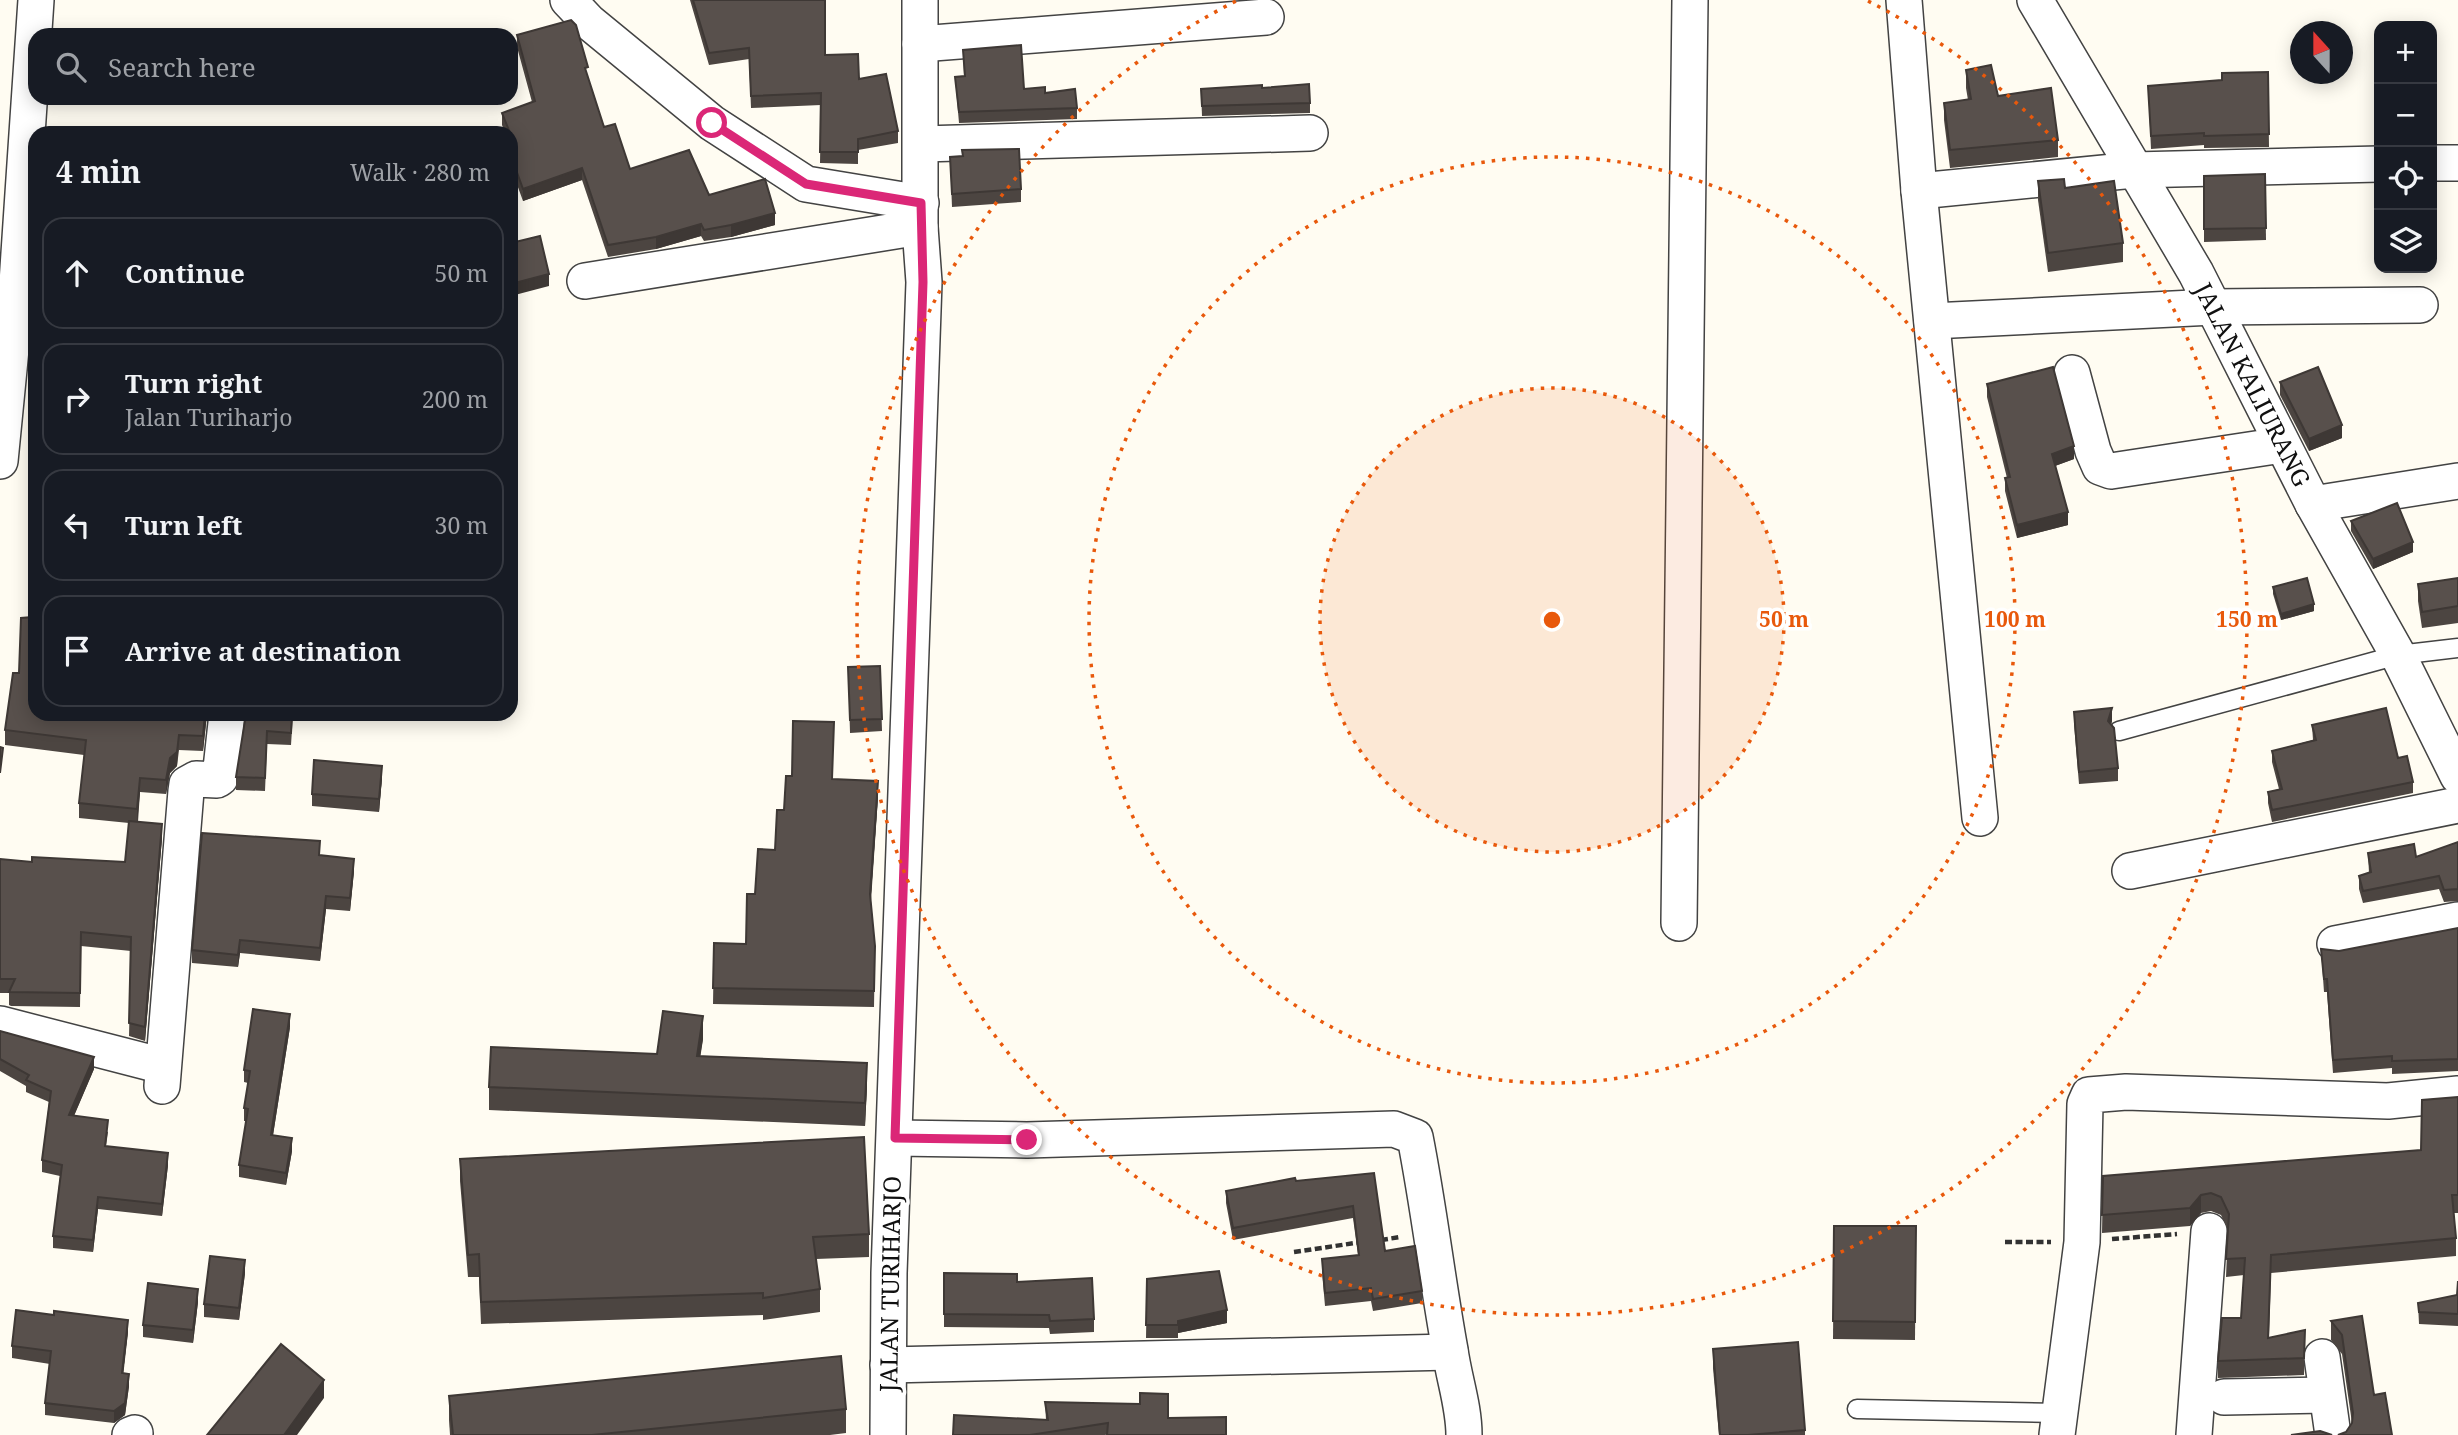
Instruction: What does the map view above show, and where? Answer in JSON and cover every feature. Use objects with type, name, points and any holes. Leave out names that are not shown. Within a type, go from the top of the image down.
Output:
[{"type":"street","points":[[34,28],[36,0]]},
{"type":"street","points":[[568,0],[589,22],[712,123],[806,184],[920,215]]},
{"type":"street","name":"JALAN TURIHARJO","points":[[895,1429],[888,1364],[923,296],[920,215],[920,0]]},
{"type":"street","points":[[1679,923],[1690,0]]},
{"type":"street","points":[[1904,0],[1931,321],[1980,818]]},
{"type":"street","name":"JALAN KALIURANG","points":[[2035,0],[2213,307],[2313,504],[2398,655],[2458,776]]},
{"type":"street","points":[[920,44],[1266,17]]},
{"type":"street","points":[[0,461],[16,298],[29,105]]},
{"type":"street","points":[[922,144],[1310,133]]},
{"type":"street","points":[[2437,163],[2458,163]]},
{"type":"street","points":[[1919,191],[2134,170],[2374,164]]},
{"type":"street","points":[[585,281],[920,215]]},
{"type":"street","points":[[1931,321],[2213,307],[2420,306]]},
{"type":"street","points":[[2072,373],[2093,452],[2100,467],[2111,471],[2282,444]]},
{"type":"street","points":[[2313,504],[2458,481]]},
{"type":"street","points":[[0,1024],[163,1076],[187,784],[197,779],[220,778],[226,721]]},
{"type":"street","points":[[2130,871],[2458,805]]},
{"type":"street","points":[[2335,944],[2458,920]]},
{"type":"street","points":[[2058,1424],[2082,1242],[2085,1104],[2090,1095],[2126,1092],[2388,1101],[2458,1094]]},
{"type":"street","points":[[895,1138],[1027,1140],[1394,1129],[1415,1137],[1450,1352],[1464,1419],[1464,1435]]},
{"type":"street","points":[[2194,1435],[2209,1231]]},
{"type":"street","points":[[888,1364],[1450,1352]]},
{"type":"street","points":[[2322,1357],[2333,1435]]},
{"type":"street","points":[[2224,1397],[2326,1395]]},
{"type":"lane","points":[[2119,732],[2398,655],[2458,648]]},
{"type":"lane","points":[[1857,1409],[2058,1424]]},
{"type":"path","points":[[2005,1242],[2082,1242],[2209,1231]]},
{"type":"path","points":[[1377,1240],[1432,1232]]},
{"type":"path","points":[[1294,1252],[1363,1242]]},
{"type":"building","points":[[693,0],[825,0],[825,55],[858,54],[859,79],[886,74],[898,131],[858,139],[858,152],[820,152],[821,93],[751,96],[749,48],[709,53]]},
{"type":"building","points":[[571,20],[576,25],[588,67],[585,68],[604,127],[615,124],[630,169],[689,150],[709,195],[765,179],[775,213],[731,225],[704,230],[701,224],[656,237],[608,245],[582,168],[523,189],[518,175],[518,126],[507,126],[502,113],[535,101],[518,35]]},
{"type":"building","points":[[1021,45],[1024,89],[1045,87],[1045,93],[1075,89],[1077,108],[959,112],[955,77],[965,76],[963,50]]},
{"type":"building","points":[[1991,65],[1998,96],[2051,88],[2058,140],[1950,150],[1944,103],[1971,99],[1966,70]]},
{"type":"building","points":[[2268,72],[2269,134],[2204,136],[2204,133],[2151,136],[2148,86],[2222,80],[2222,73]]},
{"type":"building","points":[[1309,84],[1310,103],[1202,106],[1201,89]]},
{"type":"building","points":[[1019,149],[1021,189],[952,194],[950,157],[963,156],[962,150]]},
{"type":"building","points":[[2265,174],[2266,228],[2204,229],[2204,176]]},
{"type":"building","points":[[2064,179],[2065,188],[2114,181],[2123,243],[2048,253],[2038,181]]},
{"type":"building","points":[[540,236],[549,274],[518,282],[518,241]]},
{"type":"building","points":[[2053,367],[2074,446],[2052,454],[2068,512],[2017,525],[2005,478],[2010,477],[1987,384]]},
{"type":"building","points":[[2318,367],[2342,425],[2309,439],[2280,382]]},
{"type":"building","points":[[2397,503],[2413,542],[2373,559],[2351,521]]},
{"type":"building","points":[[2307,578],[2314,604],[2281,614],[2273,587]]},
{"type":"building","points":[[2458,578],[2458,606],[2422,612],[2418,584]]},
{"type":"building","points":[[28,617],[28,721],[204,721],[203,736],[179,735],[177,752],[170,758],[166,780],[140,778],[137,809],[79,803],[86,740],[5,730],[13,673],[19,673],[21,618]]},
{"type":"building","points":[[880,666],[882,719],[850,720],[848,667]]},
{"type":"building","points":[[2112,708],[2108,721],[2114,728],[2118,768],[2079,772],[2074,712]]},
{"type":"building","points":[[2386,708],[2398,758],[2407,756],[2413,782],[2272,810],[2268,792],[2282,789],[2272,751],[2316,740],[2312,725]]},
{"type":"building","points":[[245,721],[292,721],[291,733],[267,731],[265,778],[236,777]]},
{"type":"building","points":[[793,721],[834,722],[832,779],[878,781],[870,894],[875,946],[874,991],[713,988],[714,943],[746,944],[747,894],[755,894],[758,849],[775,850],[777,810],[784,810],[786,776],[792,776]]},
{"type":"building","points":[[0,747],[3,748],[0,773]]},
{"type":"building","points":[[314,760],[382,766],[379,799],[312,794]]},
{"type":"building","points":[[129,821],[162,824],[145,1027],[129,1023],[131,937],[81,932],[80,993],[9,992],[15,979],[0,979],[0,859],[32,862],[32,857],[125,862]]},
{"type":"building","points":[[202,833],[320,841],[319,855],[354,859],[350,898],[326,896],[320,948],[240,940],[238,955],[192,950]]},
{"type":"building","points":[[2458,842],[2458,889],[2444,890],[2439,876],[2363,891],[2359,876],[2371,872],[2368,853],[2414,844],[2416,857]]},
{"type":"building","points":[[2458,928],[2458,1059],[2392,1061],[2392,1056],[2333,1060],[2327,979],[2324,979],[2321,949],[2339,951]]},
{"type":"building","points":[[253,1009],[290,1014],[271,1135],[292,1138],[286,1173],[239,1165],[248,1109],[244,1108],[250,1071],[244,1070]]},
{"type":"building","points":[[663,1011],[703,1016],[697,1056],[867,1063],[865,1103],[489,1087],[491,1047],[657,1054]]},
{"type":"building","points":[[0,1031],[94,1057],[69,1115],[108,1120],[105,1146],[168,1153],[162,1204],[98,1197],[93,1240],[53,1236],[62,1165],[42,1160],[51,1091],[26,1080],[29,1075],[0,1059]]},
{"type":"building","points":[[2458,1097],[2458,1195],[2452,1195],[2456,1238],[2271,1255],[2268,1338],[2305,1330],[2304,1358],[2218,1361],[2222,1318],[2241,1318],[2245,1258],[2226,1259],[2229,1214],[2221,1197],[2211,1193],[2201,1195],[2190,1208],[2102,1215],[2103,1176],[2421,1150],[2422,1100]]},
{"type":"building","points":[[864,1137],[869,1234],[813,1237],[820,1289],[763,1298],[763,1293],[481,1302],[479,1254],[468,1255],[460,1159]]},
{"type":"building","points":[[1374,1173],[1385,1251],[1415,1246],[1422,1291],[1373,1299],[1371,1288],[1325,1293],[1322,1259],[1359,1255],[1353,1206],[1233,1228],[1226,1191],[1295,1178],[1296,1181]]},
{"type":"building","points":[[1834,1226],[1916,1226],[1915,1322],[1833,1321]]},
{"type":"building","points":[[210,1256],[245,1260],[239,1308],[204,1304]]},
{"type":"building","points":[[1219,1271],[1227,1310],[1178,1321],[1178,1325],[1146,1325],[1147,1279]]},
{"type":"building","points":[[944,1273],[1017,1274],[1017,1282],[1092,1278],[1094,1319],[1050,1321],[1049,1315],[944,1314]]},
{"type":"building","points":[[2458,1281],[2458,1314],[2419,1312],[2418,1303],[2457,1295]]},
{"type":"building","points":[[148,1283],[198,1289],[193,1330],[143,1325]]},
{"type":"building","points":[[16,1310],[54,1315],[54,1311],[128,1320],[122,1373],[129,1374],[125,1403],[114,1411],[45,1403],[51,1351],[12,1346]]},
{"type":"building","points":[[2362,1316],[2374,1395],[2385,1393],[2392,1435],[2338,1435],[2346,1432],[2352,1423],[2353,1413],[2342,1335],[2331,1321]]},
{"type":"building","points":[[1798,1342],[1805,1430],[1720,1435],[1713,1349]]},
{"type":"building","points":[[281,1344],[324,1380],[284,1435],[207,1435]]},
{"type":"building","points":[[841,1356],[846,1409],[592,1435],[453,1435],[449,1396]]},
{"type":"building","points":[[1140,1393],[1168,1394],[1168,1418],[1226,1417],[1226,1435],[1107,1435],[1108,1423],[1030,1435],[953,1435],[954,1415],[1048,1420],[1045,1402],[1140,1404]]},
{"type":"building","points":[[2320,1431],[2332,1435],[2291,1435]]},
{"type":"route","points":[[712,123],[806,184],[921,203],[923,282],[895,1138],[1027,1140]]}]
